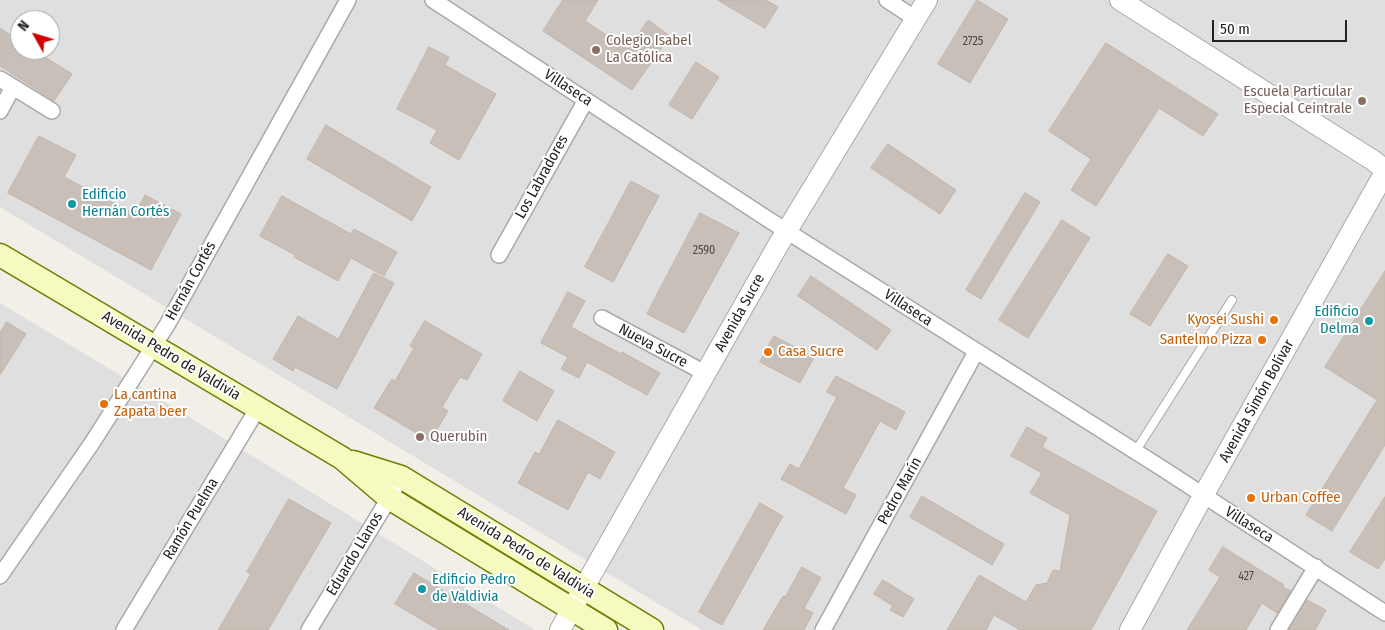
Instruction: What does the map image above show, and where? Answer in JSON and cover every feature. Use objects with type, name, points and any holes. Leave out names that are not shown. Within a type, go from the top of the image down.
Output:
[{"type":"main road","name":"Avenida Pedro de Valdivia","points":[[0,256],[154,345],[342,458],[389,498],[606,630]]},
{"type":"main road","name":"Avenida Pedro de Valdivia","points":[[342,458],[402,477],[652,630]]},
{"type":"street","name":"Hernán Cortés","points":[[0,576],[92,443],[154,345],[348,0]]},
{"type":"street","name":"Villaseca","points":[[433,0],[786,231],[1316,567],[1385,613]]},
{"type":"street","points":[[887,0],[916,18]]},
{"type":"street","name":"Avenida Sucre","points":[[560,630],[786,231],[927,0]]},
{"type":"street","points":[[1120,0],[1374,161],[1385,171]]},
{"type":"street","points":[[0,79],[52,111]]},
{"type":"street","points":[[0,111],[13,87]]},
{"type":"street","name":"Los Labradores","points":[[499,255],[586,100]]},
{"type":"street","name":"Avenida Simón Bolívar","points":[[1133,629],[1203,496],[1385,171]]},
{"type":"street","name":"Nueva Sucre","points":[[602,318],[705,374]]},
{"type":"street","name":"Pedro Marín","points":[[823,630],[976,352]]},
{"type":"street","name":"Ramón Puelma","points":[[124,630],[258,408]]},
{"type":"street","name":"Eduardo Llanos","points":[[309,630],[402,477]]},
{"type":"street","points":[[1278,630],[1316,567]]},
{"type":"lane","points":[[1135,452],[1232,300]]},
{"type":"shaded area","points":[[0,0],[1385,0],[1385,630],[702,630],[0,207]]},
{"type":"shaded area","points":[[0,303],[155,396],[535,630],[0,630]]},
{"type":"building","points":[[563,0],[598,0],[585,21],[628,49],[648,20],[670,36],[632,90],[543,31]]},
{"type":"building","points":[[718,0],[766,0],[778,7],[765,28]]},
{"type":"building","points":[[977,0],[1008,19],[970,83],[938,64]]},
{"type":"building","points":[[0,28],[10,34],[10,60],[50,60],[72,74],[54,101],[0,66]]},
{"type":"building","points":[[1106,43],[1218,114],[1203,136],[1159,108],[1096,206],[1071,190],[1091,159],[1049,131]]},
{"type":"building","points":[[429,47],[449,57],[445,65],[496,94],[459,160],[430,143],[437,130],[397,109]]},
{"type":"building","points":[[696,62],[719,77],[692,119],[669,105]]},
{"type":"building","points":[[326,125],[431,187],[412,221],[307,159]]},
{"type":"building","name":"Edificio Hernán Cortés","points":[[39,136],[76,155],[64,177],[135,214],[145,195],[181,214],[151,270],[8,193]]},
{"type":"building","points":[[888,144],[956,190],[940,214],[871,168]]},
{"type":"building","points":[[631,181],[659,196],[613,282],[585,267]]},
{"type":"building","points":[[1025,193],[1040,202],[981,299],[966,290]]},
{"type":"building","points":[[282,196],[351,234],[354,229],[397,252],[384,276],[351,258],[338,281],[260,236]]},
{"type":"building","points":[[700,213],[739,233],[684,333],[647,314]]},
{"type":"building","points":[[1062,220],[1090,238],[1028,338],[999,320]]},
{"type":"building","points":[[1168,254],[1188,266],[1150,326],[1130,314]]},
{"type":"building","points":[[1385,271],[1385,445],[1332,531],[1306,515],[1377,400],[1325,367]]},
{"type":"building","points":[[374,273],[394,283],[337,389],[295,367],[293,371],[273,359],[298,316],[338,339]]},
{"type":"building","points":[[811,276],[891,330],[877,350],[798,296]]},
{"type":"building","points":[[568,292],[585,301],[571,327],[660,373],[647,395],[587,362],[579,378],[561,369],[568,357],[541,343]]},
{"type":"building","points":[[425,321],[482,354],[467,380],[460,377],[442,407],[448,411],[430,441],[374,408],[392,379],[395,381],[414,348],[410,346]]},
{"type":"building","points":[[7,322],[26,334],[0,375],[0,333]]},
{"type":"building","points":[[774,336],[814,357],[800,383],[760,362]]},
{"type":"building","points":[[520,371],[554,391],[537,421],[503,401]]},
{"type":"building","points":[[836,376],[905,412],[896,430],[880,421],[843,488],[856,495],[846,514],[781,479],[790,464],[799,469],[837,397],[827,392]]},
{"type":"building","points":[[558,420],[615,452],[600,479],[588,472],[568,510],[518,483],[535,452],[539,454]]},
{"type":"building","points":[[1027,427],[1047,438],[1042,447],[1157,511],[1091,630],[1020,630],[994,615],[986,630],[947,630],[979,575],[1026,602],[1036,585],[1047,583],[1053,570],[1060,571],[1070,515],[1030,493],[1042,473],[1011,456]]},
{"type":"building","points":[[922,496],[1004,544],[992,565],[910,517]]},
{"type":"building","points":[[1385,497],[1385,559],[1378,569],[1350,552]]},
{"type":"building","points":[[289,499],[331,523],[268,630],[218,630],[251,574],[247,572]]},
{"type":"building","points":[[760,503],[783,516],[722,625],[699,612]]},
{"type":"building","points":[[1223,547],[1291,591],[1277,613],[1262,603],[1246,630],[1187,630],[1220,577],[1209,570]]},
{"type":"building","points":[[802,567],[821,578],[804,608],[813,613],[804,630],[763,630],[783,596],[785,597]]},
{"type":"building","name":"Edificio Pedro de Valdivia","points":[[414,573],[509,630],[439,630],[395,604]]},
{"type":"building","points":[[883,580],[914,599],[903,617],[890,610],[893,606],[874,594]]},
{"type":"building","points":[[1307,600],[1326,610],[1315,630],[1289,630]]},
{"type":"place","name":"Colegio Isabel La Católica","points":[[596,50]]},
{"type":"place","name":"Escuela Particular Especial Ceintrale","points":[[1362,101]]},
{"type":"place","name":"Edificio Hernán Cortés","points":[[72,204]]},
{"type":"place","name":"Kyosei Sushi","points":[[1274,320]]},
{"type":"place","name":"Edificio Delma","points":[[1369,321]]},
{"type":"place","name":"Santelmo Pizza","points":[[1262,340]]},
{"type":"place","name":"Casa Sucre","points":[[768,352]]},
{"type":"place","name":"La cantina Zapata beer","points":[[104,404]]},
{"type":"place","name":"Querubin","points":[[420,437]]},
{"type":"place","name":"Urban Coffee","points":[[1251,498]]},
{"type":"place","name":"Edificio Pedro de Valdivia","points":[[422,589]]}]
